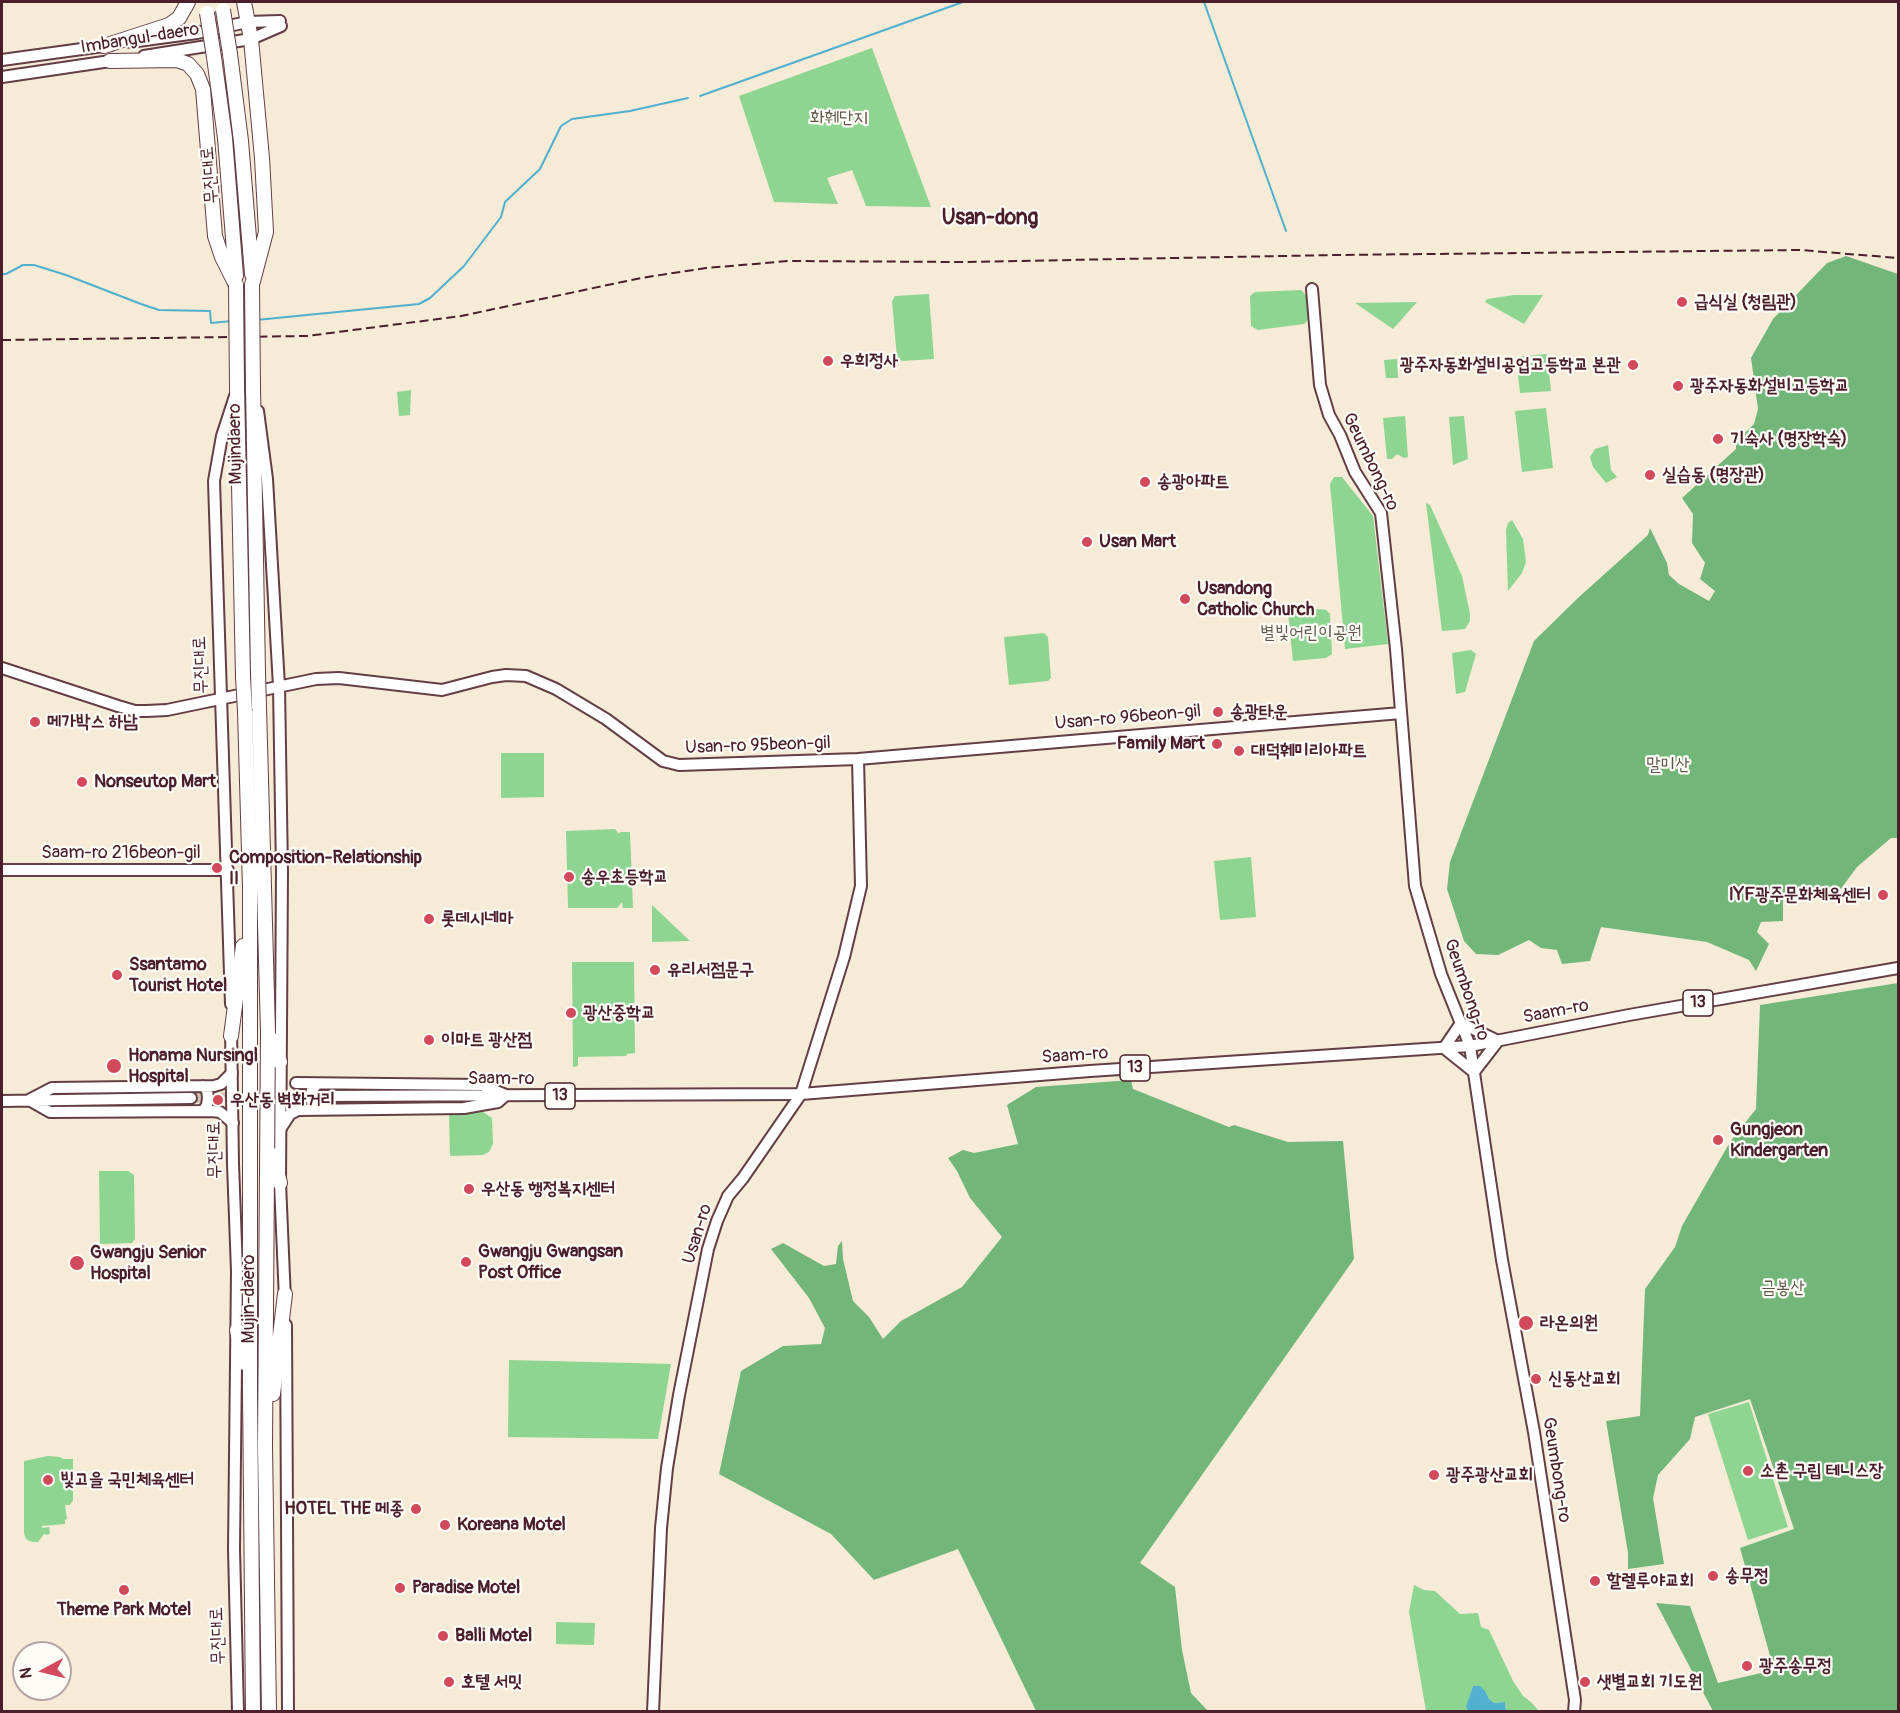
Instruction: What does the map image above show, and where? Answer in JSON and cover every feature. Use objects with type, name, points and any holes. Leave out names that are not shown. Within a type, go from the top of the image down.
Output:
[{"type":"highway","points":[[104,46],[169,25],[179,18],[188,2]]},
{"type":"highway","points":[[244,2],[251,39],[266,232],[252,285]]},
{"type":"highway","name":"Mujindaero","points":[[222,6],[241,141],[252,285],[258,673],[268,1032]]},
{"type":"highway","name":"무진대로","points":[[206,7],[225,138],[236,285],[243,676],[250,887]]},
{"type":"highway","points":[[110,61],[177,60],[188,64],[197,74],[203,89],[215,236],[222,257],[236,285]]},
{"type":"highway","points":[[231,1036],[250,887]]},
{"type":"highway","name":"Mujin-daero","points":[[250,887],[250,1389],[253,1712]]},
{"type":"highway","points":[[268,1032],[280,1062]]},
{"type":"highway","name":"Mujin-daero","points":[[268,1032],[265,1446],[269,1712]]},
{"type":"highway","points":[[268,1135],[280,1183]]},
{"type":"highway","points":[[265,1446],[285,1294]]},
{"type":"highway","points":[[237,1330],[250,1389]]},
{"type":"street","name":"Imbangul-daero","points":[[2,60],[197,33],[248,22],[281,24],[251,39],[2,77]]},
{"type":"street","name":"Geumbong-ro","points":[[1312,289],[1320,385],[1329,416],[1340,435],[1355,472],[1381,513],[1415,886],[1442,974],[1470,1046],[1502,1260],[1534,1431],[1575,1700],[1574,1712]]},
{"type":"street","name":"무진대로","points":[[237,387],[222,436],[214,481],[220,699],[228,870],[237,1271],[234,1549],[238,1712]]},
{"type":"street","points":[[253,387],[262,433],[267,479],[279,687],[282,872],[280,1183],[285,1294],[288,1712]]},
{"type":"street","name":"Usan-ro 95beon-gil","points":[[2,668],[135,711],[167,710],[316,679],[339,678],[442,690],[492,677],[526,676],[556,689],[597,713],[670,764],[858,759]]},
{"type":"street","name":"Usan-ro 96beon-gil","points":[[858,759],[1401,713]]},
{"type":"street","name":"Usan-ro","points":[[653,1712],[661,1528],[666,1468],[708,1249],[728,1196],[801,1094],[844,957],[861,886],[858,759]]},
{"type":"street","name":"Saam-ro 216beon-gil","points":[[2,870],[228,870]]},
{"type":"street","name":"Saam-ro","points":[[319,1096],[801,1094],[1079,1072],[1470,1046],[1629,1015],[1899,968]]},
{"type":"street","points":[[1461,1023],[1498,1041],[1474,1072],[1444,1048],[1461,1023]]},
{"type":"street","points":[[280,1062],[287,1076],[296,1083],[482,1085],[506,1095],[498,1102],[464,1108],[295,1111],[281,1128]]},
{"type":"street","points":[[29,1100],[52,1088],[221,1084],[232,1072]]},
{"type":"street","points":[[315,1110],[310,1097],[317,1084]]},
{"type":"street","points":[[203,1086],[207,1090],[208,1098],[203,1111]]},
{"type":"street","points":[[2,1101],[191,1098]]},
{"type":"street","points":[[29,1100],[51,1112],[220,1112],[233,1123]]},
{"type":"green space","name":"화훼단지","points":[[872,48],[931,207],[866,206],[852,170],[827,178],[838,204],[774,202],[739,96]]},
{"type":"green space","name":"말미산","points":[[1846,256],[1898,274],[1898,838],[1891,838],[1857,867],[1837,894],[1789,891],[1783,899],[1783,921],[1761,922],[1757,932],[1769,944],[1756,971],[1749,960],[1707,942],[1601,927],[1590,961],[1562,964],[1557,950],[1541,948],[1529,940],[1498,955],[1476,954],[1464,941],[1447,889],[1450,862],[1534,641],[1648,535],[1650,528],[1667,563],[1669,575],[1679,584],[1709,601],[1715,591],[1700,579],[1705,563],[1692,543],[1693,514],[1682,498],[1736,449],[1736,442],[1754,424],[1758,409],[1751,358],[1773,319],[1827,263]]},
{"type":"green space","points":[[1301,290],[1307,296],[1309,319],[1304,324],[1258,330],[1251,326],[1250,296],[1255,292]]},
{"type":"green space","points":[[929,294],[934,359],[902,361],[897,358],[892,301],[895,296]]},
{"type":"green space","points":[[1514,295],[1543,295],[1524,324],[1485,302],[1487,299]]},
{"type":"green space","points":[[1417,302],[1393,329],[1355,303]]},
{"type":"green space","points":[[1547,354],[1551,391],[1520,393],[1516,357]]},
{"type":"green space","points":[[1397,359],[1398,378],[1386,378],[1384,360]]},
{"type":"green space","points":[[411,390],[410,415],[399,416],[397,392]]},
{"type":"green space","points":[[1546,408],[1553,468],[1522,472],[1515,411]]},
{"type":"green space","points":[[1405,416],[1408,457],[1404,458],[1397,454],[1392,459],[1387,459],[1383,418]]},
{"type":"green space","points":[[1464,416],[1468,459],[1453,465],[1449,417]]},
{"type":"green space","points":[[1608,445],[1611,470],[1617,477],[1606,483],[1593,467],[1590,457],[1595,449]]},
{"type":"green space","points":[[1334,477],[1342,477],[1373,516],[1388,644],[1345,649],[1330,484]]},
{"type":"green space","points":[[1426,503],[1430,505],[1462,576],[1470,614],[1470,621],[1465,629],[1442,631]]},
{"type":"green space","points":[[1512,520],[1523,539],[1526,562],[1522,573],[1508,591],[1506,530],[1508,523]]},
{"type":"green space","name":"별빛어린이공원","points":[[1320,609],[1330,614],[1332,654],[1326,658],[1293,661],[1288,612]]},
{"type":"green space","points":[[1044,633],[1048,637],[1051,678],[1048,681],[1009,685],[1004,637]]},
{"type":"green space","points":[[1471,650],[1476,654],[1465,692],[1456,694],[1452,653]]},
{"type":"green space","points":[[501,753],[544,753],[544,797],[501,798]]},
{"type":"green space","points":[[615,829],[619,834],[630,832],[633,908],[623,908],[622,902],[617,908],[568,908],[566,831]]},
{"type":"green space","points":[[1251,857],[1256,917],[1220,920],[1214,861]]},
{"type":"green space","points":[[652,905],[690,941],[652,942]]},
{"type":"green space","points":[[572,962],[634,962],[635,1053],[626,1056],[578,1057],[578,1066],[573,1067]]},
{"type":"green space","name":"금봉산","points":[[1898,983],[1898,1711],[1713,1711],[1656,1603],[1690,1606],[1718,1683],[1774,1670],[1740,1548],[1794,1529],[1750,1399],[1695,1417],[1690,1439],[1658,1475],[1653,1498],[1664,1564],[1628,1569],[1628,1553],[1606,1421],[1640,1416],[1645,1289],[1675,1247],[1682,1226],[1730,1142],[1756,1109],[1760,1005]]},
{"type":"green space","points":[[1131,1080],[1133,1089],[1229,1127],[1234,1125],[1288,1142],[1343,1141],[1354,1259],[1140,1563],[1175,1587],[1182,1650],[1191,1693],[1208,1711],[1036,1711],[958,1549],[874,1580],[831,1534],[719,1474],[741,1371],[783,1346],[821,1344],[825,1328],[809,1298],[771,1249],[783,1243],[824,1266],[836,1264],[838,1246],[842,1241],[843,1259],[853,1301],[869,1317],[883,1339],[901,1321],[962,1287],[1002,1237],[970,1198],[948,1158],[963,1150],[974,1153],[1018,1144],[1007,1105],[1036,1087]]},
{"type":"green space","points":[[449,1112],[483,1112],[492,1118],[493,1144],[489,1152],[483,1155],[450,1156]]},
{"type":"green space","points":[[99,1171],[128,1171],[134,1175],[135,1239],[132,1243],[100,1244]]},
{"type":"green space","points":[[509,1360],[671,1364],[658,1439],[508,1437]]},
{"type":"green space","name":"소촌 구립 테니스장","points":[[1749,1402],[1788,1527],[1748,1540],[1708,1414]]},
{"type":"green space","name":"빛고을 국민체육센터","points":[[48,1456],[73,1459],[73,1500],[70,1505],[65,1505],[67,1519],[65,1524],[41,1526],[49,1527],[50,1533],[44,1534],[38,1542],[32,1542],[26,1539],[24,1533],[24,1461]]},
{"type":"green space","points":[[1414,1585],[1424,1590],[1435,1591],[1460,1614],[1478,1613],[1481,1627],[1489,1630],[1513,1681],[1523,1696],[1539,1711],[1506,1711],[1505,1702],[1494,1703],[1480,1687],[1473,1686],[1467,1707],[1469,1711],[1426,1711],[1409,1612]]},
{"type":"green space","points":[[556,1622],[595,1623],[594,1645],[556,1644]]},
{"type":"water","points":[[1473,1686],[1480,1686],[1494,1703],[1505,1702],[1506,1711],[1469,1711],[1466,1707]]},
{"type":"waterway","points":[[700,96],[963,2]]},
{"type":"waterway","points":[[1204,2],[1286,231]]},
{"type":"waterway","points":[[256,320],[419,304],[430,298],[464,266],[501,217],[505,202],[540,169],[561,126],[572,119],[630,111],[688,98]]},
{"type":"waterway","points":[[2,274],[23,265],[34,265],[159,310],[210,311],[211,323],[232,321]]},
{"type":"tunnel","points":[[191,1098],[318,1096]]},
{"type":"railway","points":[[2,340],[307,336],[461,316],[641,278],[706,268],[789,261],[962,262],[1800,250],[1898,258]]},
{"type":"place","name":"급식실 (청림관)","points":[[1682,302]]},
{"type":"place","name":"우희정사","points":[[828,361]]},
{"type":"place","name":"광주자동화설비공업고등학교 본관","points":[[1633,365]]},
{"type":"place","name":"광주자동화설비고등학교","points":[[1678,386]]},
{"type":"place","name":"기숙사 (명장학숙)","points":[[1718,439]]},
{"type":"place","name":"실습동 (명장관)","points":[[1650,475]]},
{"type":"place","name":"송광아파트","points":[[1145,482]]},
{"type":"place","name":"Usan Mart","points":[[1087,542]]},
{"type":"place","name":"Usandong Catholic Church","points":[[1185,599]]},
{"type":"place","name":"송광타운","points":[[1218,712]]},
{"type":"place","name":"메가박스 하남","points":[[35,722]]},
{"type":"place","name":"Family Mart","points":[[1217,744]]},
{"type":"place","name":"대덕훼미리아파트","points":[[1239,751]]},
{"type":"place","name":"Nonseutop Mart","points":[[82,782]]},
{"type":"place","name":"Composition-Relationship II","points":[[217,868]]},
{"type":"place","name":"송우초등학교","points":[[569,877]]},
{"type":"place","name":"IYF광주문화체육센터","points":[[1883,895]]},
{"type":"place","name":"롯데시네마","points":[[429,919]]},
{"type":"place","name":"유리서점문구","points":[[655,970]]},
{"type":"place","name":"Ssantamo Tourist Hotel","points":[[117,975]]},
{"type":"place","name":"광산중학교","points":[[571,1013]]},
{"type":"place","name":"이마트 광산점","points":[[429,1040]]},
{"type":"place","name":"Honama Nursingl Hospital","points":[[114,1066]]},
{"type":"place","name":"우산동 벽화거리","points":[[218,1100]]},
{"type":"place","name":"Gungjeon Kindergarten","points":[[1718,1140]]},
{"type":"place","name":"우산동 행정복지센터","points":[[469,1189]]},
{"type":"place","name":"Gwangju Gwangsan Post Office","points":[[466,1262]]},
{"type":"place","name":"Gwangju Senior Hospital","points":[[77,1263]]},
{"type":"place","name":"라온의원","points":[[1526,1323]]},
{"type":"place","name":"신동산교회","points":[[1536,1379]]},
{"type":"place","name":"소촌 구립 테니스장","points":[[1748,1471]]},
{"type":"place","name":"광주광산교회","points":[[1434,1475]]},
{"type":"place","name":"빛고을 국민체육센터","points":[[48,1480]]},
{"type":"place","name":"HOTEL THE 메종","points":[[416,1509]]},
{"type":"place","name":"Koreana Motel","points":[[445,1525]]},
{"type":"place","name":"송무정","points":[[1713,1576]]},
{"type":"place","name":"할렐루야교회","points":[[1595,1581]]},
{"type":"place","name":"Paradise Motel","points":[[400,1588]]},
{"type":"place","name":"Theme Park Motel","points":[[124,1590]]},
{"type":"place","name":"Balli Motel","points":[[443,1636]]},
{"type":"place","name":"광주송무정","points":[[1747,1666]]},
{"type":"place","name":"호텔 서밋","points":[[449,1682]]},
{"type":"place","name":"샛별교회 기도원","points":[[1585,1682]]},
{"type":"district","name":"Usan-dong","points":[[990,219]]}]
